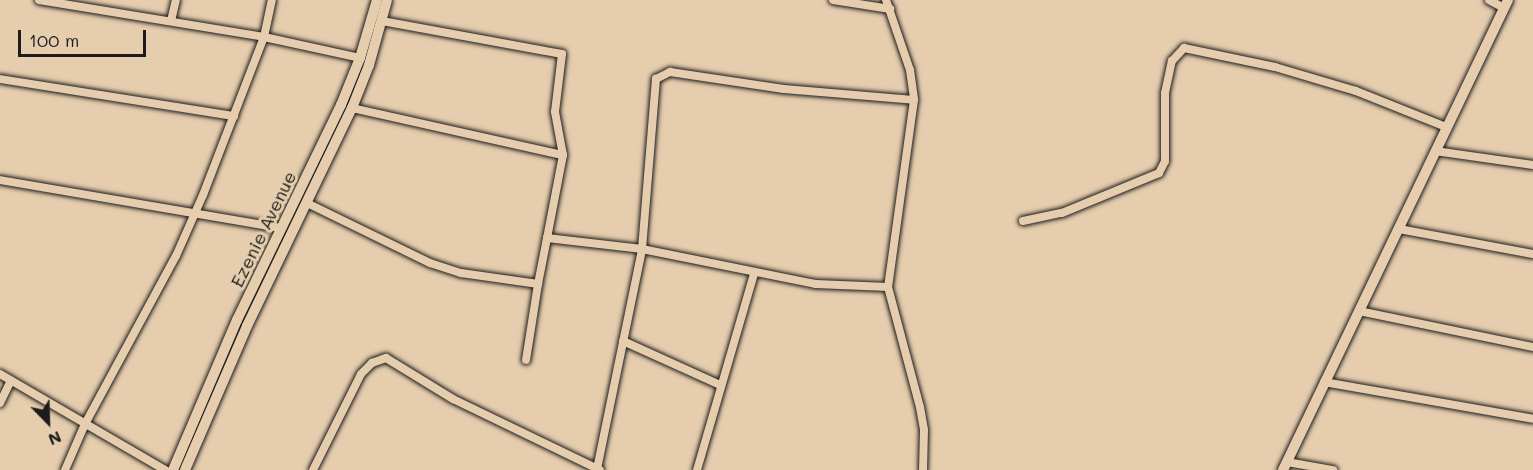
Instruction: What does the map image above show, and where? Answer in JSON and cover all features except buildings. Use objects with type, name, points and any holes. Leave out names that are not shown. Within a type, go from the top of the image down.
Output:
[{"type":"street","points":[[39,0],[77,3],[264,37],[360,58]]},
{"type":"street","points":[[171,21],[176,0]]},
{"type":"street","points":[[65,470],[85,424],[176,256],[264,37],[272,0]]},
{"type":"street","name":"Ezenie Avenue","points":[[173,470],[263,264],[360,58],[377,0]]},
{"type":"street","name":"Ezenie Avenue","points":[[185,470],[275,269],[352,108],[387,0]]},
{"type":"street","points":[[833,0],[890,9]]},
{"type":"street","points":[[886,0],[910,70],[914,100],[888,287],[920,407],[924,430],[923,470]]},
{"type":"street","points":[[1333,470],[1285,466],[1506,4],[1489,0]]},
{"type":"street","points":[[382,21],[561,52],[564,58],[555,112],[563,155],[526,360]]},
{"type":"street","points":[[1023,221],[1062,213],[1159,173],[1165,161],[1165,93],[1172,61],[1184,48],[1275,67],[1356,91],[1446,127]]},
{"type":"street","points":[[313,470],[361,374],[372,363],[386,358],[453,399],[598,469],[642,249],[656,79],[662,74],[670,72],[784,89],[914,100]]},
{"type":"street","points":[[0,79],[234,116]]},
{"type":"street","points":[[352,108],[563,155]]},
{"type":"street","points":[[1435,151],[1533,165]]},
{"type":"street","points":[[0,180],[281,228]]},
{"type":"street","points":[[307,203],[447,271],[538,284]]},
{"type":"street","points":[[1399,229],[1533,254]]},
{"type":"street","points":[[547,238],[642,249],[754,274],[816,284],[888,287]]},
{"type":"street","points":[[263,264],[275,269]]},
{"type":"street","points":[[697,470],[754,274]]},
{"type":"street","points":[[1359,311],[1533,347]]},
{"type":"street","points":[[623,341],[720,385]]},
{"type":"street","points":[[0,374],[165,470]]},
{"type":"street","points":[[0,403],[11,380]]},
{"type":"street","points":[[1324,382],[1533,419]]}]
